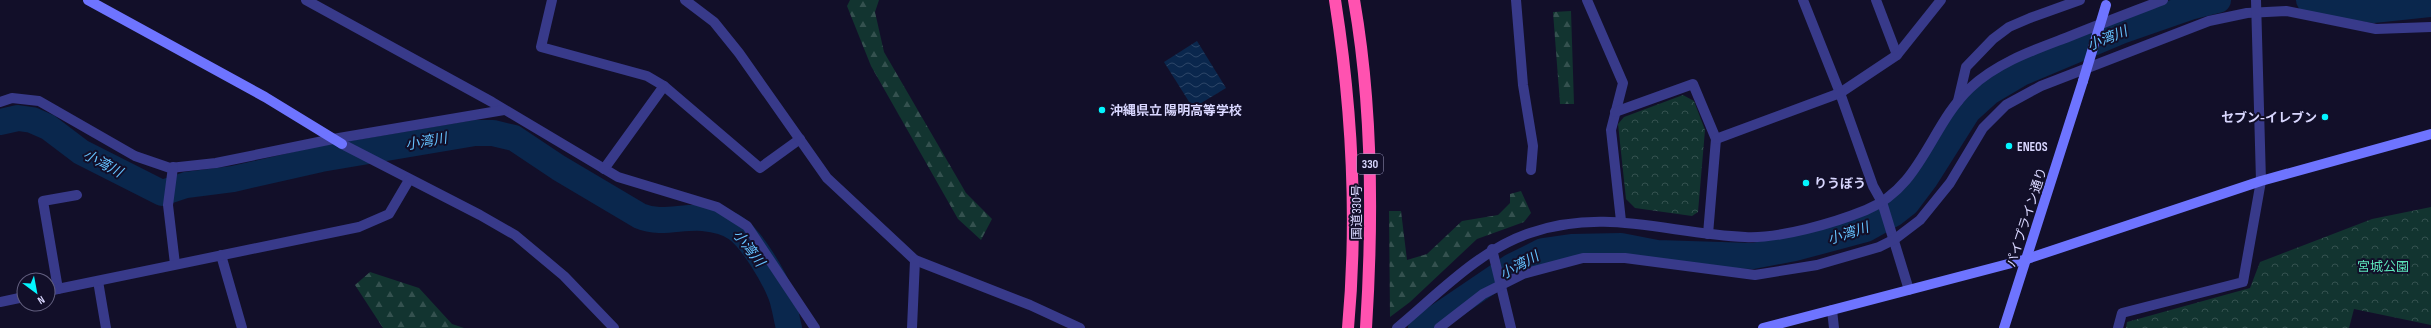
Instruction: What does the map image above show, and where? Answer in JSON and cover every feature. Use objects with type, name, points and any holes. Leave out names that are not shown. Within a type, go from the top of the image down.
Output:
[{"type":"highway","name":"国道330号","points":[[1335,0],[1344,70],[1353,192],[1348,328]]},
{"type":"highway","name":"国道330号","points":[[1354,0],[1363,65],[1370,155],[1371,240],[1366,328]]},
{"type":"street","points":[[88,0],[265,98],[337,142],[480,215],[514,235],[564,276],[612,327]]},
{"type":"street","points":[[306,0],[322,4],[618,177],[717,207],[747,226],[815,328]]},
{"type":"street","points":[[552,0],[541,47],[647,76],[664,86],[760,168],[800,140]]},
{"type":"street","points":[[685,0],[714,22],[827,178],[915,260],[1030,304],[1080,328]]},
{"type":"street","points":[[1516,0],[1523,85],[1533,146],[1531,170]]},
{"type":"street","points":[[1588,0],[1623,83],[1610,130],[1621,221]]},
{"type":"street","points":[[1803,0],[1840,93],[1873,186],[1882,202],[1895,239],[1909,290]]},
{"type":"street","points":[[1876,0],[1897,56]]},
{"type":"street","points":[[1716,139],[1840,93],[1897,56],[1941,0]]},
{"type":"street","points":[[1958,103],[1966,67],[1993,39],[2009,27],[2080,0]]},
{"type":"street","points":[[1397,328],[1492,250],[1530,233],[1572,223],[1621,221],[1708,234],[1748,238],[1796,231],[1865,210],[1892,196],[1908,180],[1958,103],[1981,79],[2022,54],[2163,0]]},
{"type":"street","points":[[2118,328],[2122,313],[2243,282],[2261,181],[2256,0]]},
{"type":"street","name":"パイプライン通り","points":[[2004,328],[2107,2]]},
{"type":"street","points":[[1439,328],[1483,294],[1500,284],[1523,274],[1583,258],[1625,258],[1741,274],[1771,274],[1831,261],[1879,247],[1895,239],[1920,220],[1936,202],[1984,128],[2006,105],[2041,86],[2209,21],[2230,15],[2286,11],[2376,29],[2431,27]]},
{"type":"street","points":[[1615,112],[1693,84],[1716,139],[1708,234]]},
{"type":"street","points":[[604,169],[664,86]]},
{"type":"street","points":[[0,102],[12,98],[39,101],[135,156],[173,167],[216,163],[337,142],[504,110]]},
{"type":"street","points":[[1763,328],[1780,326],[1832,310],[2027,259],[2261,181],[2431,134]]},
{"type":"street","points":[[173,167],[168,205],[175,264]]},
{"type":"street","points":[[77,195],[43,201],[58,289],[359,227],[390,214],[409,180]]},
{"type":"street","points":[[1492,250],[1512,328]]},
{"type":"street","points":[[221,255],[242,328]]},
{"type":"street","points":[[912,328],[915,260]]},
{"type":"street","points":[[98,281],[106,328]]},
{"type":"street","points":[[0,302],[16,298]]},
{"type":"street","points":[[1832,310],[1834,328]]},
{"type":"green space","points":[[850,0],[879,0],[875,12],[884,52],[966,193],[992,219],[981,240],[958,219],[871,66],[847,6]]},
{"type":"green space","points":[[1571,11],[1574,104],[1560,104],[1553,12]]},
{"type":"green space","points":[[1683,95],[1694,101],[1705,130],[1698,212],[1692,216],[1635,208],[1626,199],[1618,124],[1624,117]]},
{"type":"green space","points":[[1521,191],[1531,213],[1524,222],[1477,239],[1410,302],[1390,317],[1389,211],[1401,211],[1407,260],[1427,254],[1462,221],[1498,215],[1510,203],[1510,194]]},
{"type":"green space","name":"宮城公園","points":[[2431,207],[2431,325],[2354,309],[2349,328],[2126,328],[2127,322],[2250,288],[2260,262],[2372,219]]},
{"type":"green space","points":[[370,272],[419,288],[452,324],[464,328],[383,328],[355,285]]},
{"type":"water","points":[[1197,41],[1226,88],[1193,108],[1164,62]]},
{"type":"waterway","name":"小湾川","points":[[1421,328],[1511,267],[1543,251],[1571,247],[1621,246],[1657,253],[1753,256],[1795,248],[1866,229],[1893,214],[1907,203],[1925,179],[1968,111],[1989,92],[2021,73],[2121,31],[2190,7],[2218,0]]},
{"type":"waterway","name":"小湾川","points":[[2309,0],[2373,10],[2431,4]]},
{"type":"waterway","name":"小湾川","points":[[0,122],[18,118],[32,120],[48,127],[81,152],[162,193],[186,185],[233,179],[321,159],[475,133],[493,133],[514,138],[559,168],[640,216],[656,220],[707,218],[725,223],[737,229],[756,250],[778,287],[789,328]]},
{"type":"place","name":"沖縄県立 陽明高等学校","points":[[1102,110]]},
{"type":"place","name":"セブン-イレブン","points":[[2325,117]]},
{"type":"place","name":"ENEOS","points":[[2009,146]]},
{"type":"place","name":"りうぼう","points":[[1806,183]]}]
